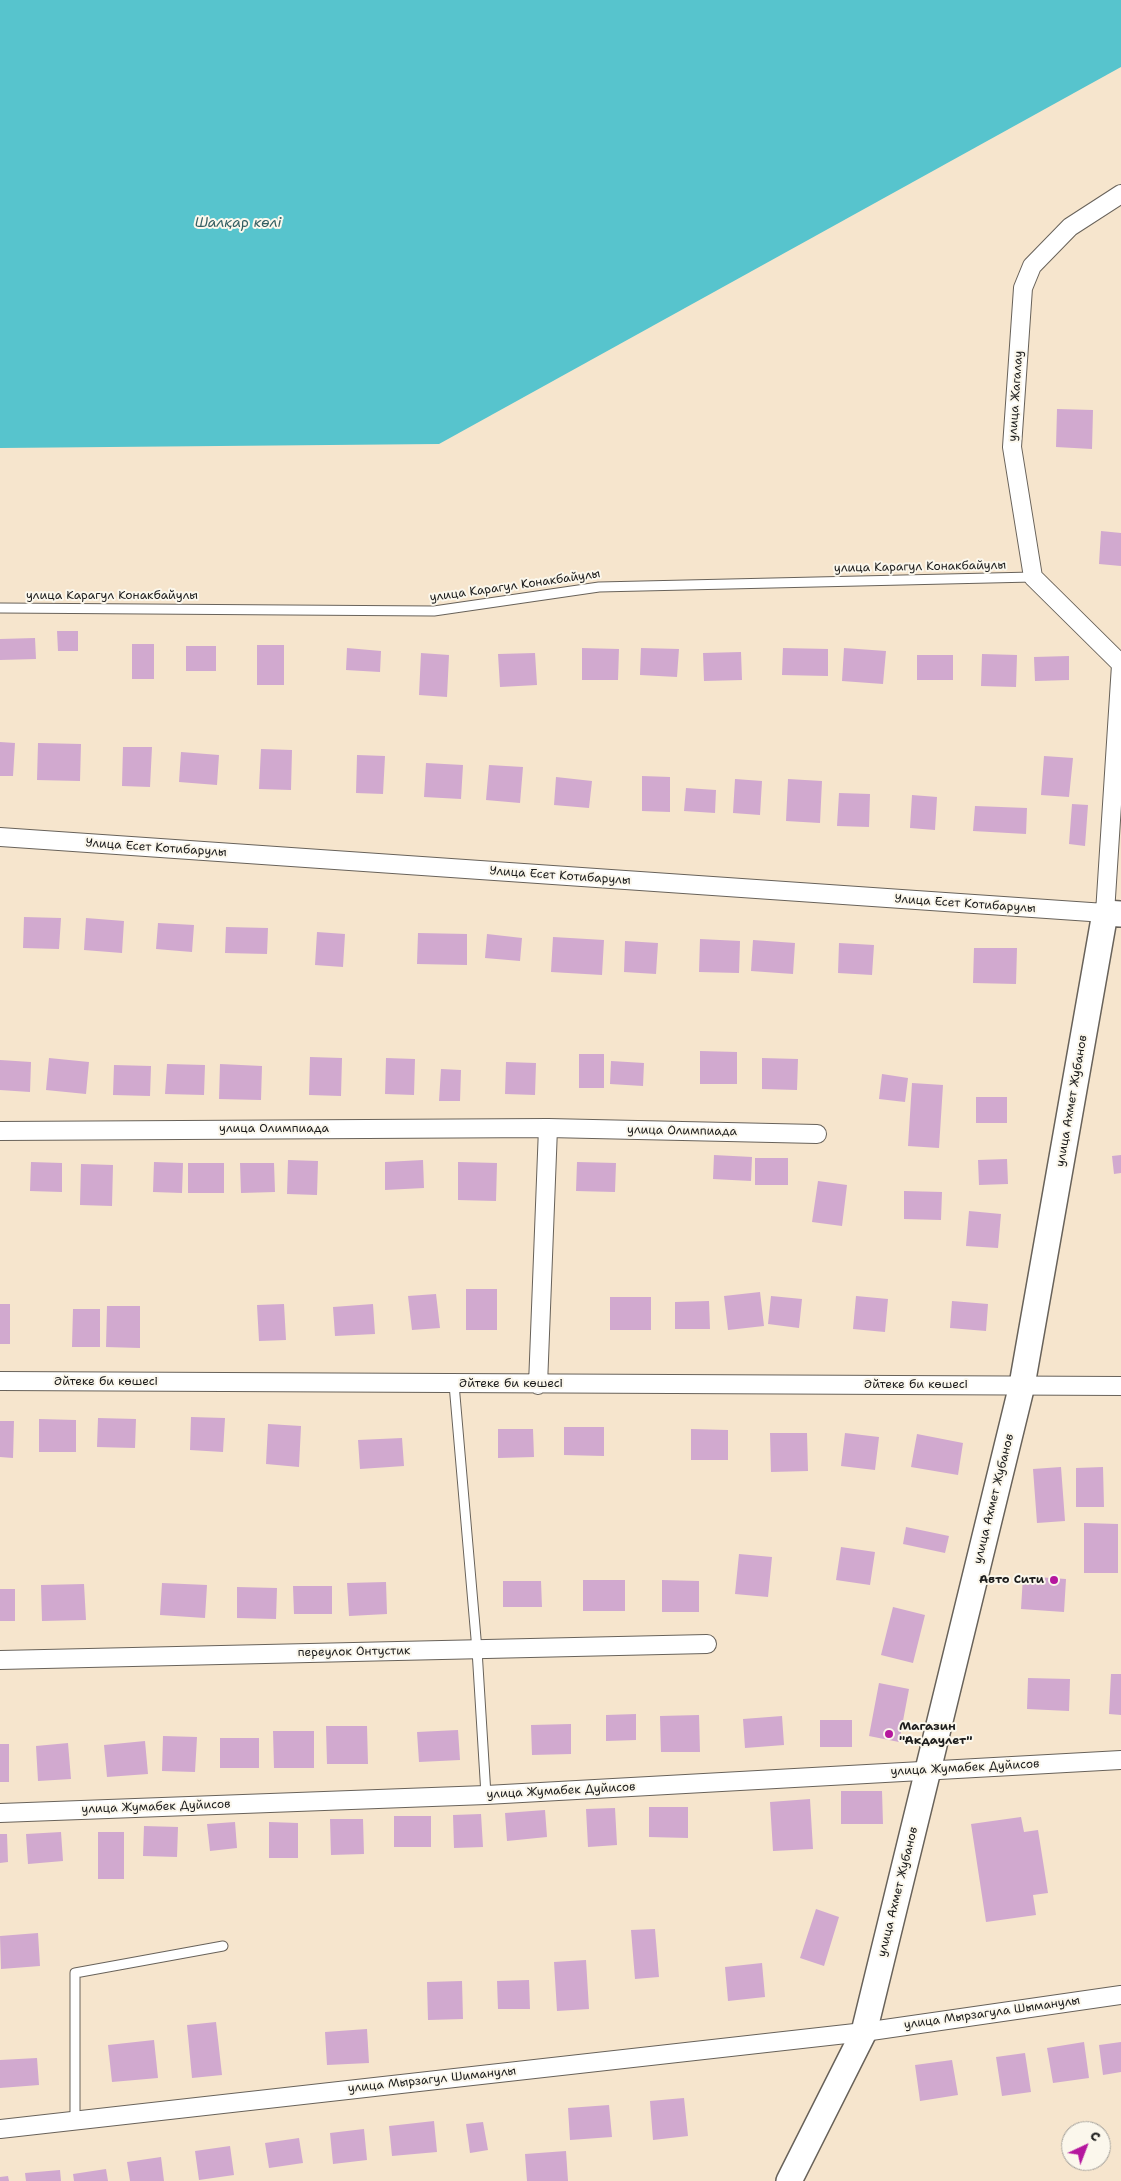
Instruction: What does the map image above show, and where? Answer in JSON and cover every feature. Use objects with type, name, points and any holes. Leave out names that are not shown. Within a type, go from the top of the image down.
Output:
[{"type":"main road","name":"улица Ахмет Жубанов","points":[[789,2181],[864,2032],[1022,1385],[1113,914]]},
{"type":"street","name":"улица Жагалау","points":[[1033,577],[1012,447],[1023,288],[1032,266],[1046,249],[1070,227],[1121,194]]},
{"type":"street","points":[[1033,577],[1121,665],[1113,914]]},
{"type":"street","name":"Улица Есет Котибарулы","points":[[0,837],[1113,914]]},
{"type":"street","points":[[538,1384],[548,1128]]},
{"type":"street","name":"улица Олимпиада","points":[[0,1131],[548,1128],[817,1134]]},
{"type":"street","name":"Әйтеке би көшесі","points":[[0,1381],[1121,1386]]},
{"type":"street","name":"переулок Онтустик","points":[[0,1660],[708,1644]]},
{"type":"street","name":"улица Жумабек Дуйисов","points":[[0,1813],[486,1795],[1121,1760]]},
{"type":"street","name":"улица Мырзагула Шыманулы","points":[[864,2032],[1121,1995]]},
{"type":"street","name":"улица Мырзагул Шиманулы","points":[[0,2129],[864,2032]]},
{"type":"lane","name":"улица Карагул Конакбайулы","points":[[0,608],[434,611],[599,587],[1033,577]]},
{"type":"lane","points":[[454,1384],[477,1650],[486,1795]]},
{"type":"lane","points":[[75,2120],[75,1973],[223,1946]]},
{"type":"water","name":"Шалқар көлі","points":[[0,0],[1121,0],[1121,67],[439,444],[0,448]]},
{"type":"building","points":[[1057,409],[1093,410],[1092,449],[1056,447]]},
{"type":"building","points":[[1101,531],[1121,533],[1121,566],[1099,564]]},
{"type":"building","points":[[57,631],[78,631],[78,651],[58,651]]},
{"type":"building","points":[[35,638],[36,659],[0,660],[0,639]]},
{"type":"building","points":[[132,644],[154,644],[154,679],[132,679]]},
{"type":"building","points":[[257,645],[284,645],[284,685],[257,685]]},
{"type":"building","points":[[186,646],[216,646],[216,671],[186,671]]},
{"type":"building","points":[[347,648],[381,651],[380,672],[346,670]]},
{"type":"building","points":[[582,648],[619,649],[618,680],[582,680]]},
{"type":"building","points":[[641,648],[679,649],[677,677],[640,675]]},
{"type":"building","points":[[783,648],[828,649],[828,676],[782,675]]},
{"type":"building","points":[[844,648],[886,651],[883,684],[842,681]]},
{"type":"building","points":[[741,652],[742,680],[704,681],[703,653]]},
{"type":"building","points":[[421,653],[449,655],[447,697],[419,695]]},
{"type":"building","points":[[535,653],[537,685],[500,687],[498,654]]},
{"type":"building","points":[[982,654],[1017,655],[1016,687],[981,686]]},
{"type":"building","points":[[917,655],[953,655],[953,680],[917,680]]},
{"type":"building","points":[[1069,656],[1069,680],[1035,681],[1034,657]]},
{"type":"building","points":[[0,742],[15,743],[13,776],[0,776]]},
{"type":"building","points":[[38,743],[81,744],[80,781],[37,780]]},
{"type":"building","points":[[123,747],[152,747],[150,787],[122,786]]},
{"type":"building","points":[[261,749],[292,750],[291,790],[259,789]]},
{"type":"building","points":[[181,752],[219,755],[217,785],[179,782]]},
{"type":"building","points":[[357,755],[385,756],[383,794],[356,793]]},
{"type":"building","points":[[1044,756],[1073,758],[1069,797],[1041,795]]},
{"type":"building","points":[[426,763],[463,765],[461,799],[424,797]]},
{"type":"building","points":[[489,765],[523,767],[520,803],[486,800]]},
{"type":"building","points":[[642,776],[670,777],[670,812],[642,811]]},
{"type":"building","points":[[556,777],[592,781],[589,808],[554,805]]},
{"type":"building","points":[[735,779],[762,781],[760,815],[733,813]]},
{"type":"building","points":[[788,779],[822,781],[820,823],[786,821]]},
{"type":"building","points":[[686,788],[716,790],[715,813],[684,811]]},
{"type":"building","points":[[839,793],[870,794],[869,827],[837,826]]},
{"type":"building","points":[[912,795],[937,797],[935,830],[910,828]]},
{"type":"building","points":[[1072,804],[1088,805],[1085,846],[1069,844]]},
{"type":"building","points":[[975,806],[1027,808],[1026,834],[973,831]]},
{"type":"building","points":[[24,917],[61,918],[59,949],[23,948]]},
{"type":"building","points":[[86,918],[124,921],[122,953],[84,950]]},
{"type":"building","points":[[158,923],[194,925],[192,952],[156,949]]},
{"type":"building","points":[[226,927],[268,928],[267,954],[225,953]]},
{"type":"building","points":[[317,932],[345,934],[343,967],[315,965]]},
{"type":"building","points":[[418,933],[467,934],[467,965],[417,964]]},
{"type":"building","points":[[487,934],[522,938],[520,961],[485,958]]},
{"type":"building","points":[[553,937],[604,940],[602,975],[551,972]]},
{"type":"building","points":[[700,939],[740,941],[739,973],[699,972]]},
{"type":"building","points":[[753,940],[795,943],[793,974],[751,971]]},
{"type":"building","points":[[625,941],[658,943],[656,974],[624,972]]},
{"type":"building","points":[[839,943],[874,945],[872,975],[838,973]]},
{"type":"building","points":[[974,948],[1017,948],[1016,984],[973,983]]},
{"type":"building","points":[[700,1051],[737,1052],[737,1084],[700,1084]]},
{"type":"building","points":[[579,1054],[604,1054],[604,1088],[579,1088]]},
{"type":"building","points":[[310,1057],[342,1058],[341,1096],[309,1095]]},
{"type":"building","points":[[49,1058],[89,1062],[86,1094],[46,1090]]},
{"type":"building","points":[[386,1058],[415,1059],[414,1095],[385,1094]]},
{"type":"building","points":[[762,1058],[798,1059],[797,1090],[762,1089]]},
{"type":"building","points":[[0,1060],[31,1062],[30,1092],[0,1090]]},
{"type":"building","points":[[611,1061],[644,1063],[643,1086],[610,1084]]},
{"type":"building","points":[[506,1062],[536,1063],[535,1095],[505,1094]]},
{"type":"building","points":[[167,1064],[205,1065],[204,1095],[165,1094]]},
{"type":"building","points":[[220,1064],[262,1066],[261,1100],[219,1099]]},
{"type":"building","points":[[114,1065],[151,1066],[150,1096],[113,1095]]},
{"type":"building","points":[[441,1069],[461,1070],[460,1101],[439,1101]]},
{"type":"building","points":[[882,1074],[908,1078],[905,1102],[879,1099]]},
{"type":"building","points":[[912,1083],[943,1085],[939,1148],[908,1146]]},
{"type":"building","points":[[976,1097],[1007,1097],[1007,1123],[976,1123]]},
{"type":"building","points":[[714,1155],[752,1157],[751,1181],[713,1179]]},
{"type":"building","points":[[1121,1155],[1121,1173],[1114,1174],[1112,1156]]},
{"type":"building","points":[[755,1158],[788,1158],[788,1185],[755,1185]]},
{"type":"building","points":[[1007,1159],[1008,1184],[979,1185],[978,1160]]},
{"type":"building","points":[[288,1160],[318,1161],[317,1195],[287,1194]]},
{"type":"building","points":[[423,1160],[424,1188],[385,1190],[385,1162]]},
{"type":"building","points":[[31,1162],[62,1163],[62,1192],[30,1191]]},
{"type":"building","points":[[154,1162],[183,1163],[182,1193],[153,1192]]},
{"type":"building","points":[[458,1162],[497,1163],[496,1201],[458,1200]]},
{"type":"building","points":[[577,1162],[616,1163],[615,1192],[576,1191]]},
{"type":"building","points":[[188,1163],[224,1163],[224,1193],[188,1193]]},
{"type":"building","points":[[240,1163],[274,1163],[275,1192],[241,1193]]},
{"type":"building","points":[[81,1164],[113,1165],[112,1206],[80,1205]]},
{"type":"building","points":[[818,1181],[847,1185],[842,1226],[812,1222]]},
{"type":"building","points":[[904,1191],[942,1192],[941,1220],[904,1219]]},
{"type":"building","points":[[969,1211],[1001,1214],[998,1248],[966,1246]]},
{"type":"building","points":[[466,1289],[497,1289],[497,1330],[466,1330]]},
{"type":"building","points":[[760,1292],[764,1326],[728,1330],[724,1296]]},
{"type":"building","points":[[436,1294],[440,1328],[412,1330],[408,1296]]},
{"type":"building","points":[[771,1296],[802,1299],[799,1328],[768,1324]]},
{"type":"building","points":[[856,1296],[888,1299],[885,1332],[853,1329]]},
{"type":"building","points":[[610,1297],[651,1297],[651,1330],[610,1330]]},
{"type":"building","points":[[709,1301],[710,1329],[675,1329],[675,1302]]},
{"type":"building","points":[[952,1301],[988,1304],[986,1331],[950,1328]]},
{"type":"building","points":[[0,1304],[10,1304],[10,1344],[0,1344]]},
{"type":"building","points":[[284,1304],[286,1340],[259,1341],[257,1305]]},
{"type":"building","points":[[373,1304],[375,1334],[335,1336],[333,1307]]},
{"type":"building","points":[[107,1306],[140,1306],[140,1348],[106,1347]]},
{"type":"building","points":[[73,1309],[100,1309],[100,1347],[72,1347]]},
{"type":"building","points":[[191,1417],[225,1418],[223,1452],[190,1450]]},
{"type":"building","points":[[98,1418],[136,1419],[135,1448],[97,1447]]},
{"type":"building","points":[[39,1419],[76,1420],[76,1452],[39,1452]]},
{"type":"building","points":[[0,1421],[14,1421],[13,1458],[0,1457]]},
{"type":"building","points":[[268,1424],[301,1426],[299,1467],[266,1464]]},
{"type":"building","points":[[564,1427],[604,1427],[604,1456],[564,1455]]},
{"type":"building","points":[[498,1429],[533,1429],[534,1457],[498,1458]]},
{"type":"building","points":[[691,1429],[728,1430],[728,1460],[691,1460]]},
{"type":"building","points":[[770,1433],[807,1433],[808,1471],[771,1472]]},
{"type":"building","points":[[845,1433],[879,1437],[875,1470],[841,1466]]},
{"type":"building","points":[[917,1434],[963,1443],[958,1475],[911,1467]]},
{"type":"building","points":[[402,1438],[404,1466],[360,1469],[358,1440]]},
{"type":"building","points":[[1061,1467],[1065,1521],[1037,1523],[1033,1469]]},
{"type":"building","points":[[1103,1467],[1104,1507],[1076,1507],[1076,1468]]},
{"type":"building","points":[[1084,1523],[1118,1524],[1118,1573],[1084,1573]]},
{"type":"building","points":[[906,1527],[949,1536],[945,1553],[903,1544]]},
{"type":"building","points":[[841,1547],[875,1552],[870,1585],[836,1580]]},
{"type":"building","points":[[739,1554],[772,1557],[768,1597],[735,1594]]},
{"type":"building","points":[[1023,1576],[1066,1579],[1064,1612],[1021,1609]]},
{"type":"building","points":[[583,1580],[625,1580],[625,1611],[583,1611]]},
{"type":"building","points":[[662,1580],[699,1581],[699,1612],[662,1612]]},
{"type":"building","points":[[503,1581],[541,1581],[542,1607],[503,1607]]},
{"type":"building","points":[[386,1582],[387,1614],[349,1616],[347,1583]]},
{"type":"building","points":[[162,1583],[207,1585],[205,1618],[160,1615]]},
{"type":"building","points":[[84,1584],[86,1620],[42,1621],[41,1585]]},
{"type":"building","points":[[293,1586],[332,1586],[332,1614],[294,1614]]},
{"type":"building","points":[[237,1587],[277,1588],[276,1619],[237,1618]]},
{"type":"building","points":[[0,1589],[15,1589],[15,1621],[0,1621]]},
{"type":"building","points":[[893,1607],[925,1615],[913,1663],[881,1655]]},
{"type":"building","points":[[1111,1674],[1121,1674],[1121,1715],[1109,1714]]},
{"type":"building","points":[[1028,1678],[1070,1679],[1069,1711],[1027,1709]]},
{"type":"building","points":[[879,1683],[909,1689],[899,1742],[869,1736]]},
{"type":"building","points":[[636,1714],[636,1740],[606,1741],[606,1715]]},
{"type":"building","points":[[699,1715],[700,1752],[661,1752],[660,1716]]},
{"type":"building","points":[[782,1716],[784,1745],[745,1748],[743,1719]]},
{"type":"building","points":[[820,1720],[852,1720],[852,1747],[820,1747]]},
{"type":"building","points":[[571,1724],[571,1754],[532,1755],[531,1725]]},
{"type":"building","points":[[326,1726],[367,1726],[368,1764],[327,1764]]},
{"type":"building","points":[[458,1730],[460,1760],[419,1762],[417,1732]]},
{"type":"building","points":[[273,1731],[314,1731],[314,1768],[274,1768]]},
{"type":"building","points":[[163,1736],[197,1737],[195,1772],[162,1771]]},
{"type":"building","points":[[220,1738],[259,1738],[259,1768],[220,1768]]},
{"type":"building","points":[[145,1741],[148,1774],[107,1777],[104,1745]]},
{"type":"building","points":[[68,1743],[71,1779],[38,1781],[36,1746]]},
{"type":"building","points":[[0,1744],[9,1744],[9,1782],[0,1782]]},
{"type":"building","points":[[841,1791],[882,1791],[883,1824],[841,1824]]},
{"type":"building","points":[[810,1799],[813,1849],[773,1851],[770,1802]]},
{"type":"building","points":[[649,1807],[688,1807],[688,1838],[649,1837]]},
{"type":"building","points":[[615,1808],[617,1845],[588,1847],[586,1809]]},
{"type":"building","points":[[545,1810],[547,1837],[507,1841],[505,1813]]},
{"type":"building","points":[[481,1814],[483,1847],[454,1848],[453,1815]]},
{"type":"building","points":[[394,1816],[431,1816],[431,1847],[394,1847]]},
{"type":"building","points":[[1021,1817],[1024,1832],[1038,1830],[1048,1893],[1033,1895],[1036,1915],[986,1922],[971,1824]]},
{"type":"building","points":[[330,1819],[363,1819],[364,1854],[331,1855]]},
{"type":"building","points":[[235,1822],[237,1848],[210,1851],[207,1824]]},
{"type":"building","points":[[269,1822],[298,1823],[298,1858],[269,1858]]},
{"type":"building","points":[[144,1826],[178,1827],[177,1857],[143,1856]]},
{"type":"building","points":[[61,1832],[63,1861],[28,1864],[26,1834]]},
{"type":"building","points":[[98,1832],[124,1832],[124,1879],[98,1879]]},
{"type":"building","points":[[0,1834],[7,1834],[8,1862],[0,1863]]},
{"type":"building","points":[[816,1909],[839,1917],[824,1966],[800,1958]]},
{"type":"building","points":[[655,1929],[659,1977],[635,1979],[631,1930]]},
{"type":"building","points":[[38,1933],[40,1966],[1,1969],[0,1936]]},
{"type":"building","points":[[586,1960],[589,2009],[557,2011],[554,1962]]},
{"type":"building","points":[[762,1963],[765,1997],[728,2001],[725,1967]]},
{"type":"building","points":[[529,1980],[530,2009],[498,2009],[497,1981]]},
{"type":"building","points":[[462,1981],[463,2019],[428,2020],[427,1982]]},
{"type":"building","points":[[216,2022],[222,2075],[192,2078],[187,2025]]},
{"type":"building","points":[[367,2029],[369,2063],[327,2065],[325,2032]]},
{"type":"building","points":[[154,2040],[158,2078],[112,2082],[108,2045]]},
{"type":"building","points":[[1084,2042],[1089,2078],[1053,2083],[1047,2048]]},
{"type":"building","points":[[1121,2042],[1121,2072],[1103,2075],[1099,2045]]},
{"type":"building","points":[[1025,2053],[1031,2092],[1002,2096],[996,2057]]},
{"type":"building","points":[[37,2058],[39,2085],[0,2088],[0,2060]]},
{"type":"building","points":[[952,2060],[958,2095],[920,2101],[915,2065]]},
{"type":"building","points":[[684,2098],[688,2136],[653,2140],[650,2101]]},
{"type":"building","points":[[609,2105],[612,2137],[570,2140],[568,2108]]},
{"type":"building","points":[[434,2121],[437,2152],[392,2156],[389,2126]]},
{"type":"building","points":[[483,2122],[488,2150],[470,2153],[466,2124]]},
{"type":"building","points":[[364,2129],[367,2160],[333,2164],[330,2133]]},
{"type":"building","points":[[299,2138],[303,2163],[269,2168],[265,2143]]},
{"type":"building","points":[[230,2146],[234,2175],[199,2180],[195,2151]]},
{"type":"building","points":[[566,2151],[568,2181],[527,2181],[525,2154]]},
{"type":"building","points":[[161,2157],[164,2181],[130,2181],[127,2162]]},
{"type":"building","points":[[106,2169],[108,2181],[74,2181],[73,2174]]},
{"type":"building","points":[[60,2170],[61,2181],[26,2181],[25,2173]]},
{"type":"building","points":[[8,2176],[9,2181],[0,2181],[0,2177]]},
{"type":"place","name":"Авто Сити","points":[[1054,1580]]},
{"type":"place","name":"Магазин \"Акдаулет\"","points":[[889,1734]]}]
